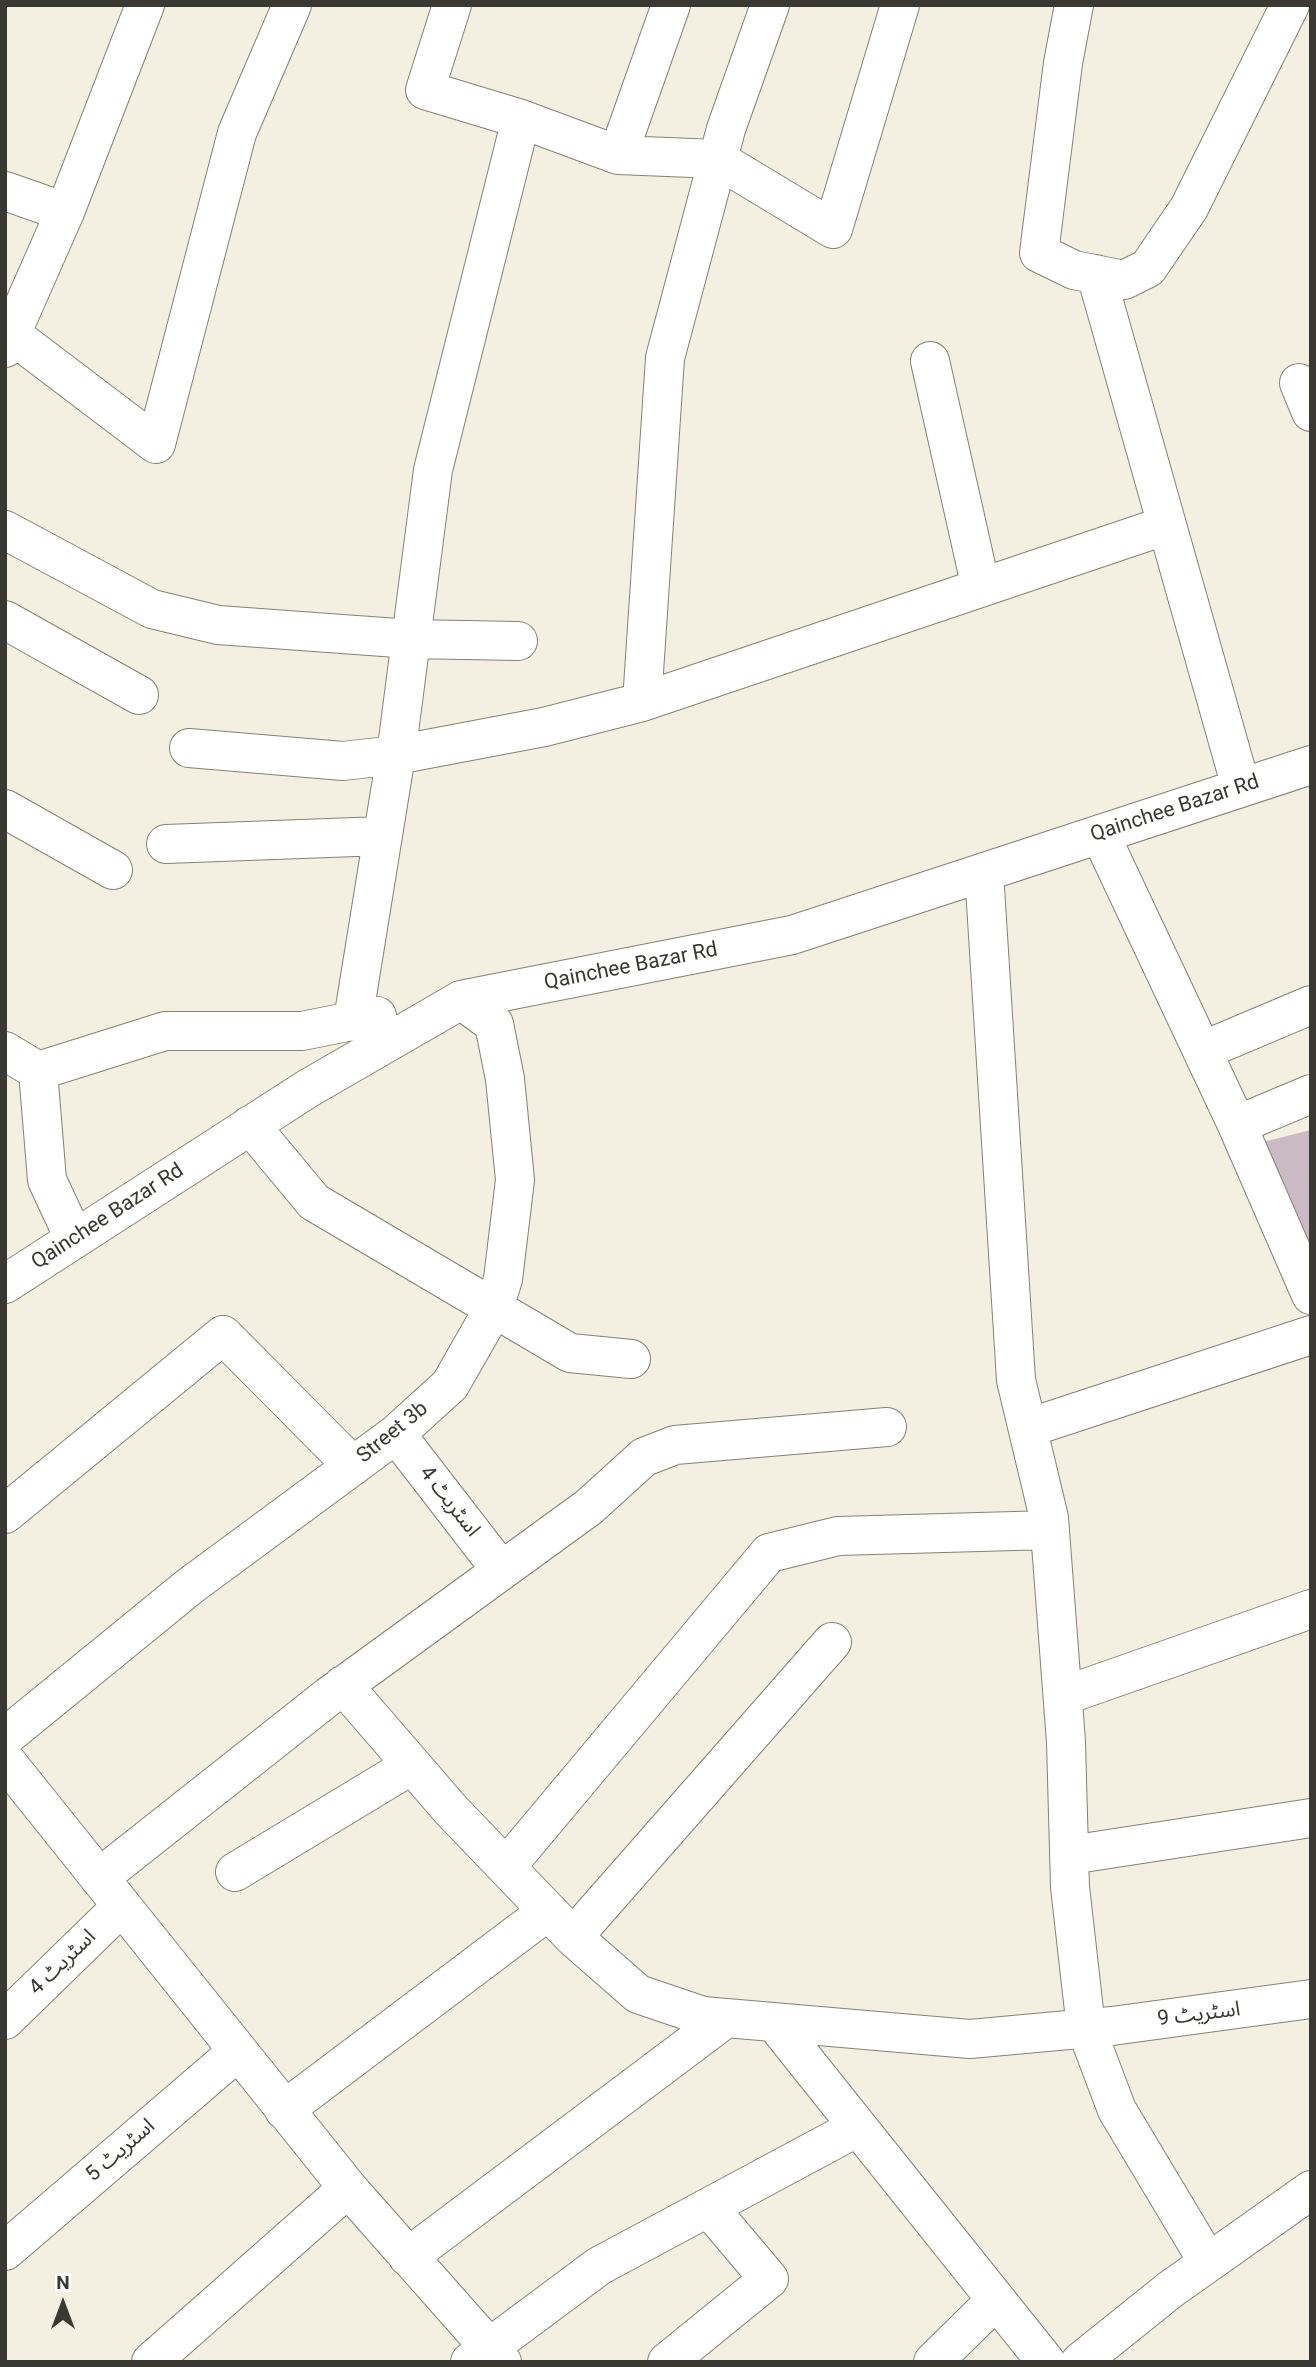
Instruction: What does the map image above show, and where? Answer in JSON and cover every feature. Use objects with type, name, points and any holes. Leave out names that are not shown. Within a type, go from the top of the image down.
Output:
[{"type":"street","points":[[145,5],[65,212],[8,341],[156,444],[237,133],[292,5]]},
{"type":"street","points":[[452,5],[425,90],[522,119],[618,155],[718,159],[833,229],[900,5]]},
{"type":"street","points":[[618,155],[671,5]]},
{"type":"street","points":[[642,702],[666,358],[718,159],[770,5]]},
{"type":"street","points":[[1074,5],[1063,63],[1040,253],[1074,270],[1124,280],[1148,268],[1189,208],[1290,5]]},
{"type":"street","points":[[353,1020],[396,755],[433,470],[522,119]]},
{"type":"street","points":[[5,191],[65,212]]},
{"type":"street","points":[[1096,274],[1241,788]]},
{"type":"street","points":[[930,360],[981,588]]},
{"type":"street","points":[[189,748],[343,761],[396,755],[544,727],[642,702],[1167,525]]},
{"type":"street","points":[[5,530],[152,609],[218,625],[411,639],[518,641]]},
{"type":"street","points":[[5,620],[139,695]]},
{"type":"street","name":"Qainchee Bazar Rd","points":[[5,1284],[250,1125],[461,1000],[792,935],[1241,788],[1304,777]]},
{"type":"street","points":[[5,810],[113,870]]},
{"type":"street","points":[[1100,834],[1237,1125],[1311,1295]]},
{"type":"street","points":[[166,844],[383,836]]},
{"type":"street","points":[[984,872],[1016,1380],[1050,1530],[1063,1696],[1070,1887],[1086,2028],[1117,2110],[1208,2262]]},
{"type":"street","points":[[74,1238],[47,1180],[17,1062],[165,1031],[302,1031],[461,1000]]},
{"type":"street","name":"Street 3b","points":[[5,1737],[190,1586],[397,1434],[450,1385],[494,1308],[503,1279],[515,1180],[505,1079],[494,1024],[461,1000]]},
{"type":"street","points":[[1202,1051],[1311,1005]]},
{"type":"street","points":[[1237,1125],[1311,1094]]},
{"type":"street","points":[[250,1125],[314,1202],[570,1353],[631,1359]]},
{"type":"street","points":[[5,1514],[223,1335],[353,1466]]},
{"type":"street","points":[[1028,1428],[1311,1335]]},
{"type":"street","name":"اسٹریٹ 4","points":[[5,2021],[110,1892],[343,1685],[589,1507],[644,1457],[675,1445],[887,1427]]},
{"type":"street","name":"اسٹریٹ 4","points":[[397,1434],[502,1570]]},
{"type":"street","points":[[506,1867],[769,1553],[838,1536],[1050,1530]]},
{"type":"street","points":[[1063,1696],[1311,1609]]},
{"type":"street","points":[[284,2110],[561,1924],[832,1642]]},
{"type":"street","name":"اسٹریٹ 9","points":[[343,1685],[412,1765],[561,1924],[638,1994],[703,2016],[970,2039],[1086,2028],[1311,1999]]},
{"type":"street","points":[[5,1760],[237,2052],[408,2257],[486,2356],[599,2266],[858,2127]]},
{"type":"street","points":[[235,1872],[412,1765]]},
{"type":"street","points":[[1070,1855],[1311,1818]]},
{"type":"street","points":[[408,2257],[726,2018]]},
{"type":"street","points":[[775,2022],[1046,2362]]},
{"type":"street","name":"اسٹریٹ 5","points":[[5,2251],[237,2052]]},
{"type":"street","points":[[151,2362],[348,2188]]},
{"type":"street","points":[[1080,2362],[1208,2262],[1311,2190]]},
{"type":"street","points":[[667,2362],[769,2280],[709,2208]]},
{"type":"street","points":[[933,2362],[996,2300]]},
{"type":"building","points":[[1311,1130],[1311,1261],[1259,1143]]}]
